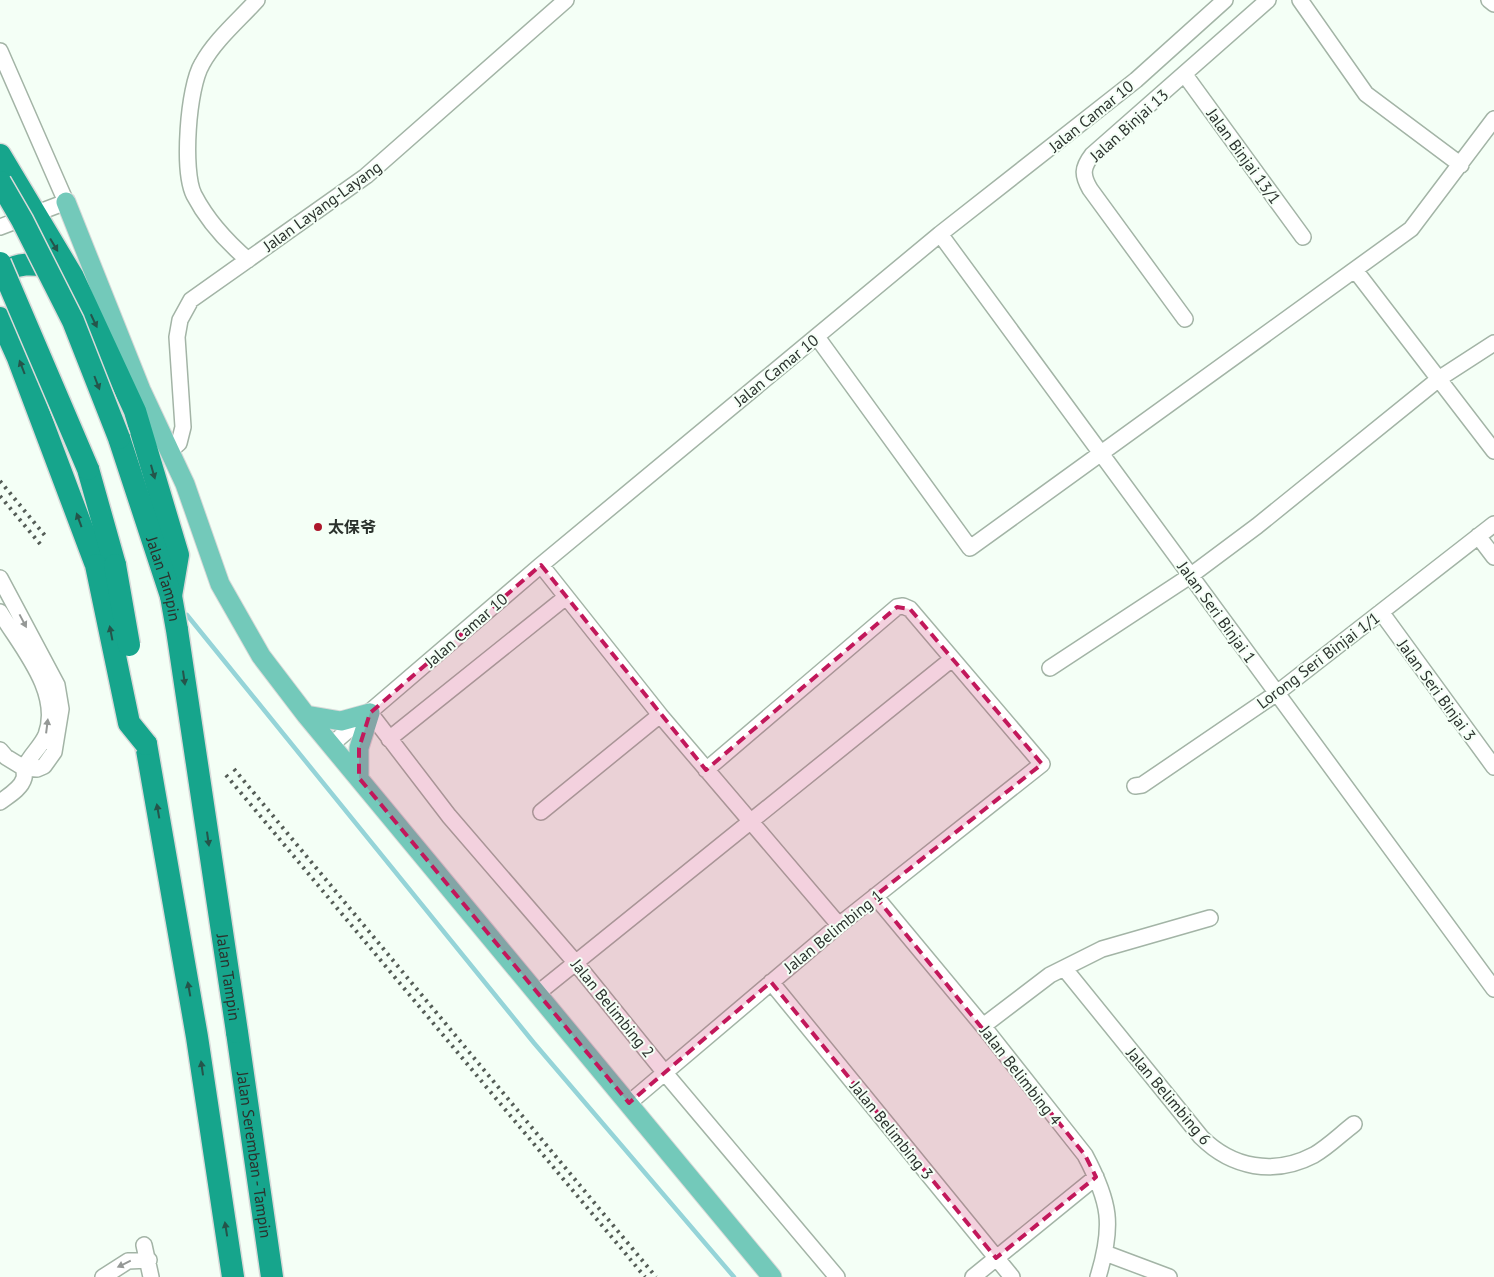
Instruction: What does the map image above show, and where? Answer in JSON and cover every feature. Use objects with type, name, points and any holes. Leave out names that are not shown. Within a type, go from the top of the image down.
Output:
[{"type":"highway","points":[[0,155],[73,277],[135,411],[178,555],[171,596]]},
{"type":"highway","name":"Jalan Tampin","points":[[0,182],[22,220],[73,321],[119,438],[171,596],[236,1032]]},
{"type":"highway","points":[[0,263],[88,469],[129,723],[146,744],[197,1037],[233,1277]]},
{"type":"highway","points":[[0,283],[5,272],[13,267],[30,263],[52,268],[73,277]]},
{"type":"highway","points":[[0,318],[105,565]]},
{"type":"highway","name":"Jalan Seremban - Tampin","points":[[236,1032],[272,1277]]},
{"type":"main road","points":[[66,202],[141,390],[170,450],[220,584],[261,656],[331,745],[772,1277]]},
{"type":"main road","points":[[306,714],[341,721],[370,712]]},
{"type":"main road","points":[[359,778],[359,748],[370,712]]},
{"type":"street","points":[[248,260],[230,244],[194,194],[189,172],[189,133],[192,92],[202,64],[257,0]]},
{"type":"street","name":"Jalan Layang-Layang","points":[[170,450],[179,443],[183,427],[177,337],[180,320],[191,300],[366,176],[566,0]]},
{"type":"street","name":"Jalan Camar 10","points":[[331,745],[541,565],[940,234],[1136,80],[1225,0]]},
{"type":"street","name":"Jalan Binjai 13","points":[[1185,320],[1090,189],[1084,179],[1083,169],[1092,155],[1268,0]]},
{"type":"street","points":[[1300,0],[1366,94],[1461,165]]},
{"type":"street","points":[[1489,0],[1494,4]]},
{"type":"street","points":[[0,51],[66,202],[0,227]]},
{"type":"street","name":"Jalan Binjai 13/1","points":[[1185,75],[1303,238]]},
{"type":"street","points":[[817,337],[970,548],[1411,229],[1494,119]]},
{"type":"street","name":"Jalan Seri Binjai 1","points":[[940,234],[1494,989]]},
{"type":"street","points":[[1354,270],[1440,378],[1494,450]]},
{"type":"street","points":[[1050,668],[1190,576],[1257,526],[1440,378],[1494,343]]},
{"type":"street","name":"Lorong Seri Binjai 1/1","points":[[1135,786],[1142,785],[1277,693],[1494,524]]},
{"type":"street","points":[[1478,536],[1494,557]]},
{"type":"street","points":[[541,565],[660,715],[749,822],[839,925]]},
{"type":"street","points":[[0,578],[57,685],[61,709],[59,735],[54,752],[49,760],[38,769],[24,768],[6,757],[0,750]]},
{"type":"street","points":[[390,739],[566,597]]},
{"type":"street","points":[[538,993],[952,658],[910,609],[903,606],[897,607],[706,770]]},
{"type":"street","points":[[0,612],[38,674],[48,698],[46,734],[24,768],[24,778],[20,785],[0,802]]},
{"type":"street","name":"Jalan Seri Binjai 3","points":[[1381,612],[1494,768]]},
{"type":"street","name":"Jalan Belimbing 1","points":[[629,1103],[839,925],[1042,764],[952,658]]},
{"type":"street","name":"Jalan Belimbing 2","points":[[370,712],[449,816],[575,962],[838,1277]]},
{"type":"street","points":[[541,812],[660,715]]},
{"type":"street","name":"Jalan Belimbing 4","points":[[875,896],[983,1026],[1084,1155],[1096,1176],[1109,1222],[1105,1253],[1098,1277]]},
{"type":"street","points":[[983,1026],[1050,975],[1102,949],[1210,918]]},
{"type":"street","name":"Jalan Belimbing 6","points":[[1064,968],[1201,1137],[1227,1158],[1246,1165],[1263,1167],[1290,1165],[1315,1154],[1354,1124]]},
{"type":"street","name":"Jalan Belimbing 3","points":[[771,982],[1012,1277]]},
{"type":"street","points":[[973,1277],[1096,1176]]},
{"type":"street","points":[[144,1245],[149,1260],[151,1277]]},
{"type":"street","points":[[1105,1253],[1169,1277]]},
{"type":"street","points":[[103,1277],[128,1261],[149,1260]]},
{"type":"highlighted area","points":[[541,565],[706,770],[897,607],[910,609],[1042,764],[875,896],[1085,1155],[1096,1177],[996,1258],[771,982],[629,1103],[359,778],[359,748],[370,713]]},
{"type":"waterway","points":[[187,615],[534,1043],[734,1277]]},
{"type":"railway","points":[[0,481],[47,538]]},
{"type":"railway","points":[[0,496],[41,545]]},
{"type":"railway","points":[[234,769],[656,1277]]},
{"type":"railway","points":[[226,775],[645,1277]]},
{"type":"place","name":"太保爷","points":[[318,527]]}]
